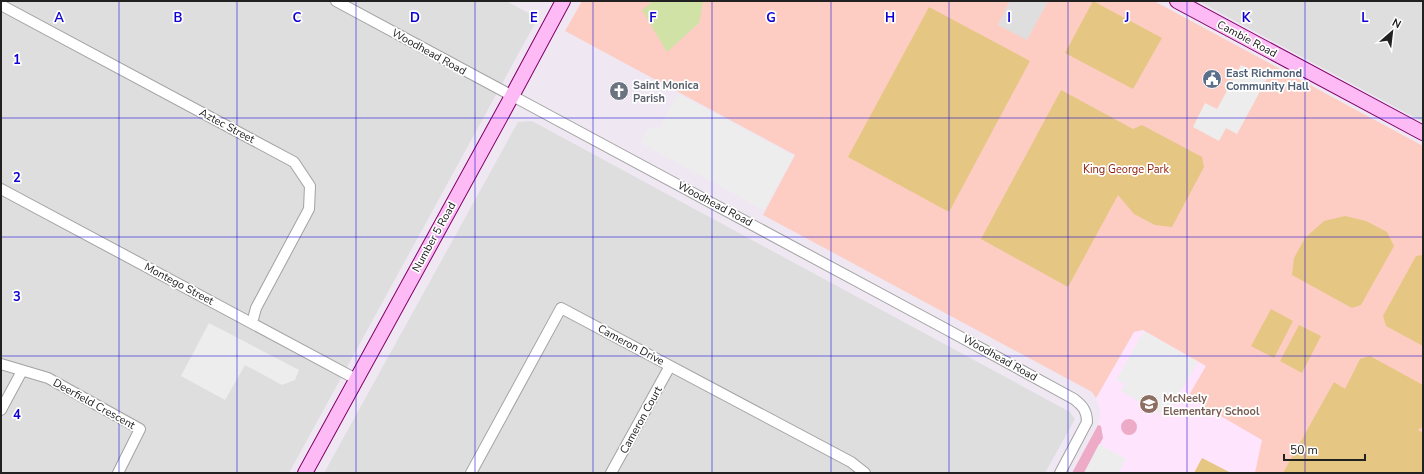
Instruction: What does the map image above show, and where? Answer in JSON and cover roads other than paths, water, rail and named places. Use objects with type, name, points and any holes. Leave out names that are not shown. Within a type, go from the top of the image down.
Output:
[{"type":"main road","name":"Number 5 Road","points":[[305,473],[563,1]]},
{"type":"main road","name":"Cambie Road","points":[[1177,1],[1423,133]]},
{"type":"street","name":"Woodhead Road","points":[[336,1],[665,177],[1074,399],[1084,407],[1087,415],[1087,422],[1060,473]]},
{"type":"street","name":"Aztec Street","points":[[1,4],[294,162],[310,186],[309,209],[256,308],[252,323]]},
{"type":"street","name":"Montego Street","points":[[1,189],[356,379]]},
{"type":"street","name":"Cameron Drive","points":[[471,473],[561,308],[851,462],[865,473]]},
{"type":"street","name":"Deerfield Crescent","points":[[1,364],[48,378],[140,429],[118,473]]},
{"type":"street","name":"Cameron Court","points":[[611,473],[670,366]]},
{"type":"street","points":[[1,410],[22,371]]},
{"type":"place","name":"East Richmond Community Hall","points":[[1212,79]]},
{"type":"place","name":"Saint Monica Parish","points":[[619,91]]},
{"type":"place","name":"McNeely Elementary School","points":[[1149,404]]},
{"type":"park label","name":"King George Park","points":[[1126,169]]}]
